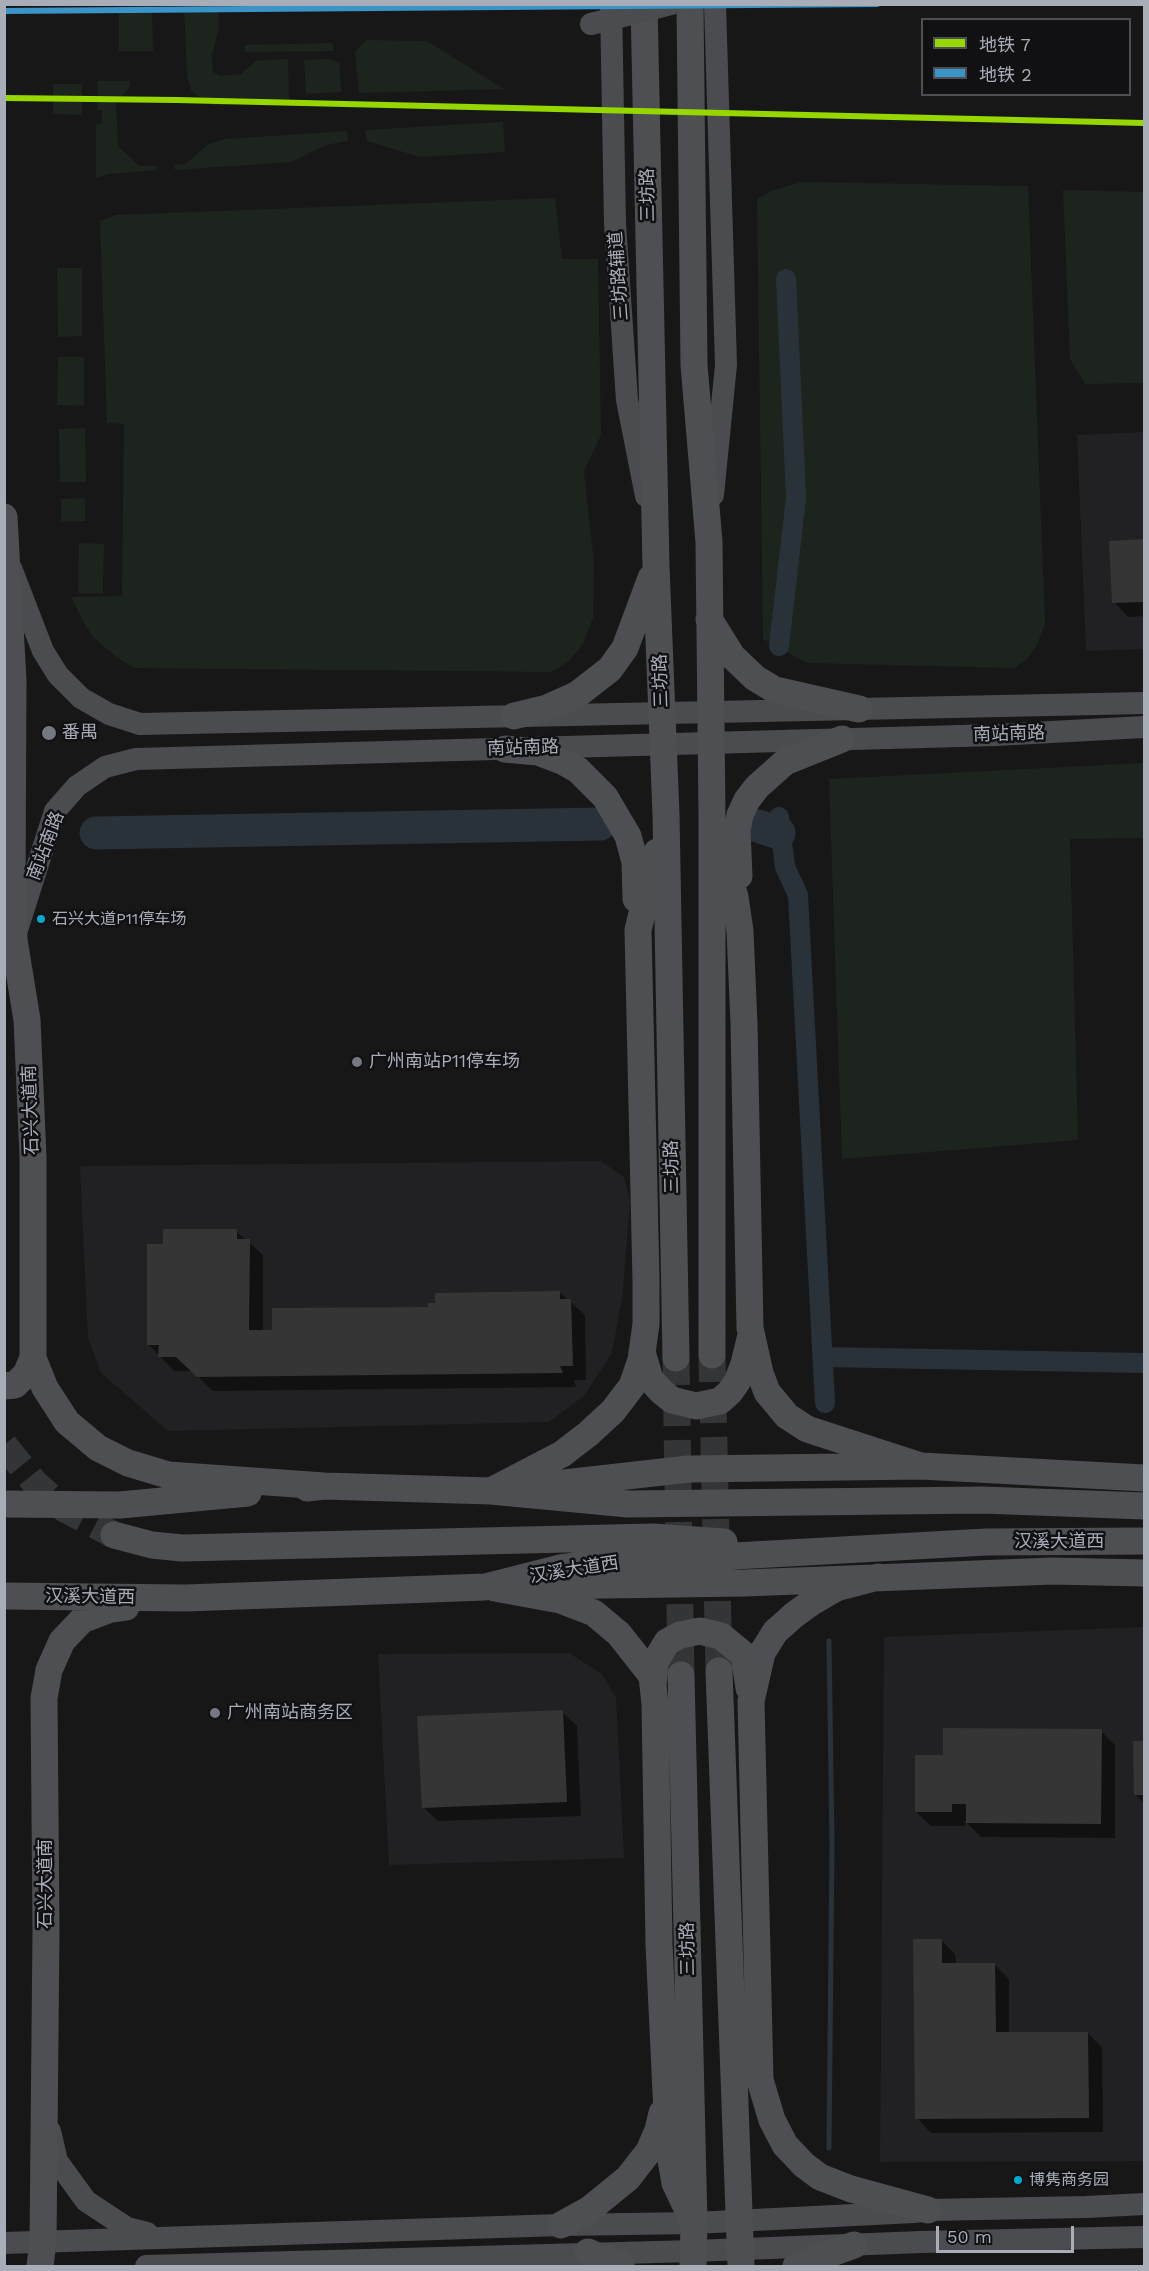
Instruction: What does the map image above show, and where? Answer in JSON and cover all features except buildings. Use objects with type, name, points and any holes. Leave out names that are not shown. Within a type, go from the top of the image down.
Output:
[{"type":"main road","name":"三坊路","points":[[644,4],[656,556],[666,814],[676,1358]]},
{"type":"main road","points":[[690,4],[694,364],[709,542],[712,816],[712,1355]]},
{"type":"main road","name":"石兴大道南","points":[[4,518],[14,940],[27,1020],[33,1157],[33,1358],[45,1388],[67,1422],[98,1448],[128,1463],[168,1475],[324,1486]]},
{"type":"main road","points":[[513,717],[547,708],[578,694],[610,669],[626,648],[656,556]]},
{"type":"main road","points":[[709,618],[732,656],[755,678],[775,690],[859,709]]},
{"type":"main road","points":[[842,739],[785,762],[757,787],[747,800],[740,814],[737,830],[752,1333],[760,1373],[767,1392],[788,1416],[807,1429],[921,1466]]},
{"type":"main road","points":[[491,1491],[562,1454],[604,1418],[632,1386],[642,1352],[646,1324],[635,862],[628,836],[605,797],[578,770],[538,752],[505,749]]},
{"type":"main road","points":[[638,930],[666,814]]},
{"type":"main road","points":[[712,816],[735,897],[740,931]]},
{"type":"main road","points":[[642,1352],[650,1379],[672,1400],[685,1405],[707,1405],[720,1401],[737,1382],[752,1333]]},
{"type":"main road","points":[[4,1386],[15,1385],[26,1374],[33,1358]]},
{"type":"main road","points":[[491,1491],[689,1469],[921,1466],[1144,1478]]},
{"type":"main road","name":"汉溪大道西","points":[[4,1504],[120,1505],[324,1486],[491,1491],[628,1504],[982,1500],[1144,1506]]},
{"type":"main road","points":[[114,1535],[152,1545],[182,1548],[653,1537],[835,1549]]},
{"type":"main road","name":"汉溪大道西","points":[[4,1596],[186,1598],[485,1587],[560,1568],[591,1564],[986,1542],[1144,1541]]},
{"type":"main road","points":[[485,1587],[745,1583],[1053,1570],[1144,1573]]},
{"type":"main road","points":[[751,1701],[762,1653],[775,1632],[794,1615],[836,1588],[878,1577]]},
{"type":"main road","points":[[485,1587],[560,1600],[594,1613],[619,1634],[652,1676],[659,1944],[666,2094],[672,2171],[675,2183],[694,2223]]},
{"type":"main road","name":"石兴大道南","points":[[42,2254],[46,1808],[44,1698],[49,1670],[62,1641],[81,1620],[111,1609],[186,1598]]},
{"type":"main road","points":[[653,1685],[655,1662],[667,1642],[680,1635],[700,1631],[721,1636],[744,1655],[751,1701],[760,2080],[772,2120],[785,2145],[804,2165],[820,2177],[850,2189],[921,2211]]},
{"type":"main road","points":[[719,1671],[741,2257]]},
{"type":"main road","name":"三坊路","points":[[681,1675],[694,2259]]},
{"type":"main road","points":[[561,2225],[590,2209],[628,2178],[649,2151],[658,2130],[666,2094]]},
{"type":"main road","points":[[796,2266],[854,2245]]},
{"type":"main road","points":[[588,2252],[621,2266]]},
{"type":"street","name":"三坊路辅道","points":[[611,4],[615,224],[627,400],[656,556]]},
{"type":"street","points":[[591,24],[671,4]]},
{"type":"street","points":[[709,542],[726,364],[715,4]]},
{"type":"street","name":"南站南路","points":[[6,555],[43,651],[58,675],[81,698],[109,714],[140,724],[1144,703]]},
{"type":"street","name":"南站南路","points":[[14,940],[45,838],[56,811],[77,786],[105,767],[136,759],[996,735],[1144,727]]},
{"type":"street","points":[[44,2108],[57,2161],[86,2201],[127,2228],[166,2237]]},
{"type":"street","points":[[4,2243],[42,2254],[166,2237],[694,2223],[921,2211],[1144,2204]]},
{"type":"street","points":[[921,2211],[907,2218],[904,2226],[905,2233],[921,2242]]},
{"type":"street","points":[[146,2266],[588,2252],[694,2259],[741,2257],[854,2245],[1144,2237]]},
{"type":"shaded area","points":[[119,5],[152,5],[153,51],[119,51]]},
{"type":"shaded area","points":[[184,5],[218,5],[219,27],[212,56],[213,72],[220,76],[241,74],[256,61],[288,59],[289,101],[214,106],[192,92],[187,77]]},
{"type":"shaded area","points":[[366,40],[427,41],[504,89],[359,93],[355,52]]},
{"type":"shaded area","points":[[333,43],[333,51],[245,52],[245,45]]},
{"type":"shaded area","points":[[329,59],[339,63],[341,92],[306,94],[304,60]]},
{"type":"shaded area","points":[[98,81],[130,81],[130,87],[116,103],[118,146],[139,166],[157,166],[157,170],[109,174],[96,178],[96,124],[102,124],[102,111],[97,110]]},
{"type":"shaded area","points":[[53,84],[82,84],[82,115],[53,114]]},
{"type":"shaded area","points":[[503,122],[505,152],[420,157],[367,141],[365,130]]},
{"type":"shaded area","points":[[347,131],[348,141],[326,145],[291,162],[175,170],[175,165],[185,164],[209,144],[225,139]]},
{"type":"shaded area","points":[[802,182],[1028,186],[1045,623],[1037,645],[1027,659],[1014,668],[807,663],[763,639],[757,199],[774,190]]},
{"type":"shaded area","points":[[1063,190],[1144,192],[1144,383],[1085,384],[1070,359]]},
{"type":"shaded area","points":[[555,198],[562,259],[598,259],[601,435],[584,471],[594,563],[593,618],[583,644],[569,661],[551,672],[134,668],[94,638],[71,597],[122,596],[124,424],[107,423],[100,221],[116,215]]},
{"type":"shaded area","points":[[57,268],[82,268],[82,336],[58,337]]},
{"type":"shaded area","points":[[58,357],[84,357],[84,406],[57,405]]},
{"type":"shaded area","points":[[85,428],[86,482],[60,482],[59,429]]},
{"type":"shaded area","points":[[1144,432],[1144,649],[1086,651],[1077,435]]},
{"type":"shaded area","points":[[85,498],[85,521],[61,521],[61,499]]},
{"type":"shaded area","points":[[79,543],[104,544],[103,594],[78,593]]},
{"type":"shaded area","points":[[1144,763],[1144,838],[1070,839],[1078,1140],[842,1159],[829,779]]},
{"type":"shaded area","points":[[601,1161],[624,1177],[630,1199],[623,1292],[612,1353],[584,1396],[549,1422],[168,1431],[101,1373],[88,1338],[80,1166]]},
{"type":"shaded area","name":"博隽商务园","points":[[1144,1627],[1144,2161],[880,2162],[884,1637]]},
{"type":"shaded area","points":[[569,1653],[602,1674],[616,1698],[624,1858],[389,1865],[378,1654]]},
{"type":"waterway","points":[[779,646],[796,498],[786,279]]},
{"type":"waterway","points":[[779,817],[785,867],[798,895],[825,1403]]},
{"type":"waterway","points":[[96,833],[600,824]]},
{"type":"waterway","points":[[758,826],[779,833]]},
{"type":"waterway","points":[[823,1357],[1144,1363]]},
{"type":"waterway","points":[[829,1641],[832,1844],[829,2148]]},
{"type":"tunnel","points":[[712,1355],[719,1671]]},
{"type":"tunnel","points":[[676,1358],[681,1675]]},
{"type":"tunnel","points":[[4,1445],[35,1483],[63,1508],[114,1535]]},
{"type":"metro line","name":"2","points":[[4,11],[877,4]]},
{"type":"metro line","name":"7","points":[[4,98],[1144,123]]},
{"type":"place","name":"番禺","points":[[49,733]]},
{"type":"place","name":"石兴大道P11停车场","points":[[41,919]]},
{"type":"place","name":"广州南站P11停车场","points":[[357,1062]]},
{"type":"place","name":"广州南站商务区","points":[[215,1713]]},
{"type":"place","name":"博隽商务园","points":[[1018,2180]]}]
